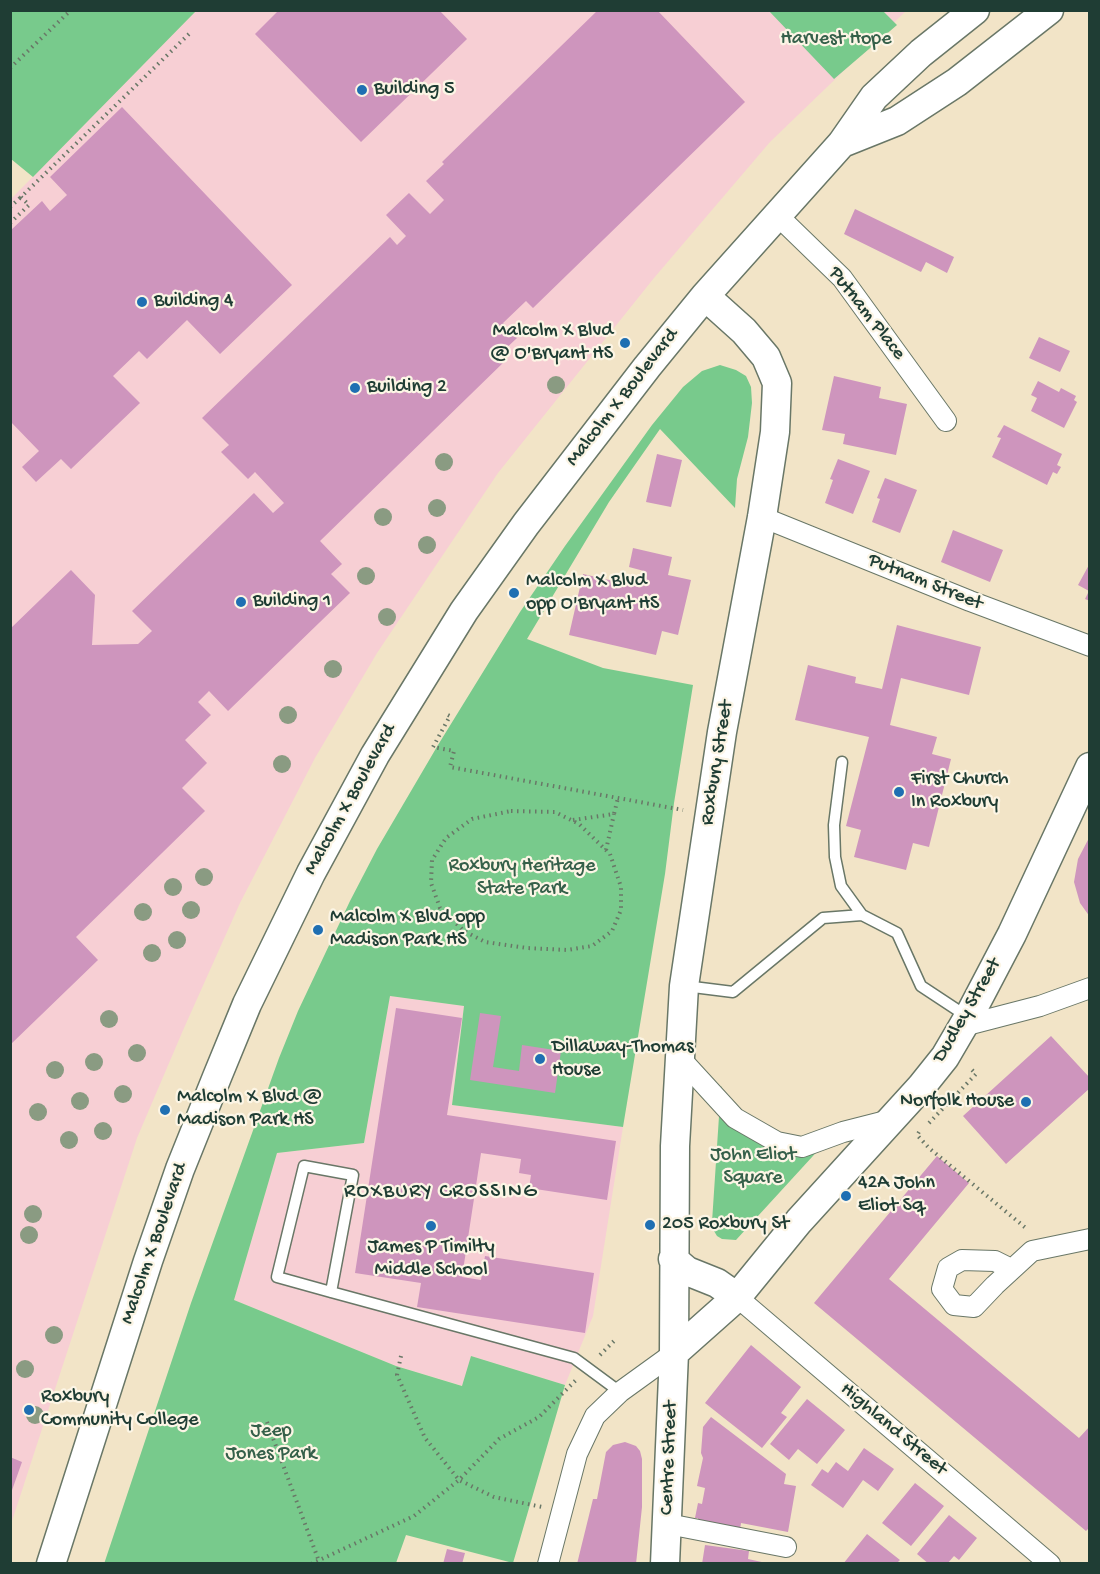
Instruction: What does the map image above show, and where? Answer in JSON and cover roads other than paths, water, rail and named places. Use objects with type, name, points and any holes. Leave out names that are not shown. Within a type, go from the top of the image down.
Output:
[{"type":"main road","name":"Malcolm X Boulevard","points":[[51,1563],[180,1169],[248,1004],[310,873],[375,754],[464,611],[526,524],[593,435],[705,296],[842,143],[874,97],[921,53],[975,10]]},
{"type":"main road","name":"Malcolm X Boulevard","points":[[842,143],[897,121],[957,82],[1049,10]]},
{"type":"main road","name":"Roxbury Street","points":[[674,1353],[675,1146],[684,986],[724,722],[776,432],[777,383],[766,357],[757,345],[705,296]]},
{"type":"main road","name":"Dudley Street","points":[[674,1353],[737,1297],[799,1221],[921,1087],[960,1031],[1012,934],[1089,767]]},
{"type":"main road","points":[[673,1259],[687,1271],[717,1283],[737,1297]]},
{"type":"main road","name":"Centre Street","points":[[665,1563],[674,1353]]},
{"type":"street","name":"Putnam Place","points":[[777,215],[842,278],[946,421]]},
{"type":"street","name":"Putnam Street","points":[[762,518],[1089,646]]},
{"type":"street","points":[[960,1031],[1089,988]]},
{"type":"street","points":[[680,1058],[735,1118],[777,1142],[802,1147],[843,1132],[890,1120]]},
{"type":"street","points":[[1011,1269],[1032,1251],[1089,1239]]},
{"type":"street","name":"Highland Street","points":[[737,1297],[1050,1563]]},
{"type":"street","points":[[548,1563],[577,1454],[596,1416],[620,1392],[674,1353]]},
{"type":"street","points":[[668,1524],[786,1547]]},
{"type":"lane","points":[[842,762],[834,825],[835,857],[841,886],[862,915],[897,933],[921,986],[960,1031]]},
{"type":"lane","points":[[684,986],[733,992],[823,918],[862,915]]},
{"type":"lane","points":[[331,1292],[353,1175],[304,1166],[277,1277],[331,1292],[574,1358],[620,1392]]},
{"type":"place","name":"Building 5","points":[[362,90]]},
{"type":"place","name":"Building 4","points":[[142,302]]},
{"type":"place","name":"Malcolm X Blvd @ O'Bryant HS","points":[[625,343]]},
{"type":"place","name":"Building 2","points":[[355,388]]},
{"type":"place","name":"Malcolm X Blvd opp O'Bryant HS","points":[[514,593]]},
{"type":"place","name":"Building 1","points":[[241,602]]},
{"type":"place","name":"First Church In Roxbury","points":[[899,792]]},
{"type":"place","name":"Malcolm X Blvd opp Madison Park HS","points":[[318,930]]},
{"type":"place","name":"Dillaway-Thomas House","points":[[540,1059]]},
{"type":"place","name":"Norfolk House","points":[[1026,1102]]},
{"type":"place","name":"Malcolm X Blvd @ Madison Park HS","points":[[165,1110]]},
{"type":"place","name":"42A John Eliot Sq","points":[[846,1196]]},
{"type":"place","name":"205 Roxbury St","points":[[650,1225]]},
{"type":"place","name":"James P Timilty Middle School","points":[[431,1226]]},
{"type":"place","name":"Roxbury Community College","points":[[29,1410]]},
{"type":"district","name":"ROXBURY CROSSING","points":[[441,1193]]},
{"type":"park label","name":"Harvest Hope","points":[[836,40]]},
{"type":"park label","name":"Roxbury Heritage State Park","points":[[522,878]]},
{"type":"park label","name":"John Eliot Square","points":[[753,1168]]},
{"type":"park label","name":"Jeep Jones Park","points":[[271,1444]]}]
